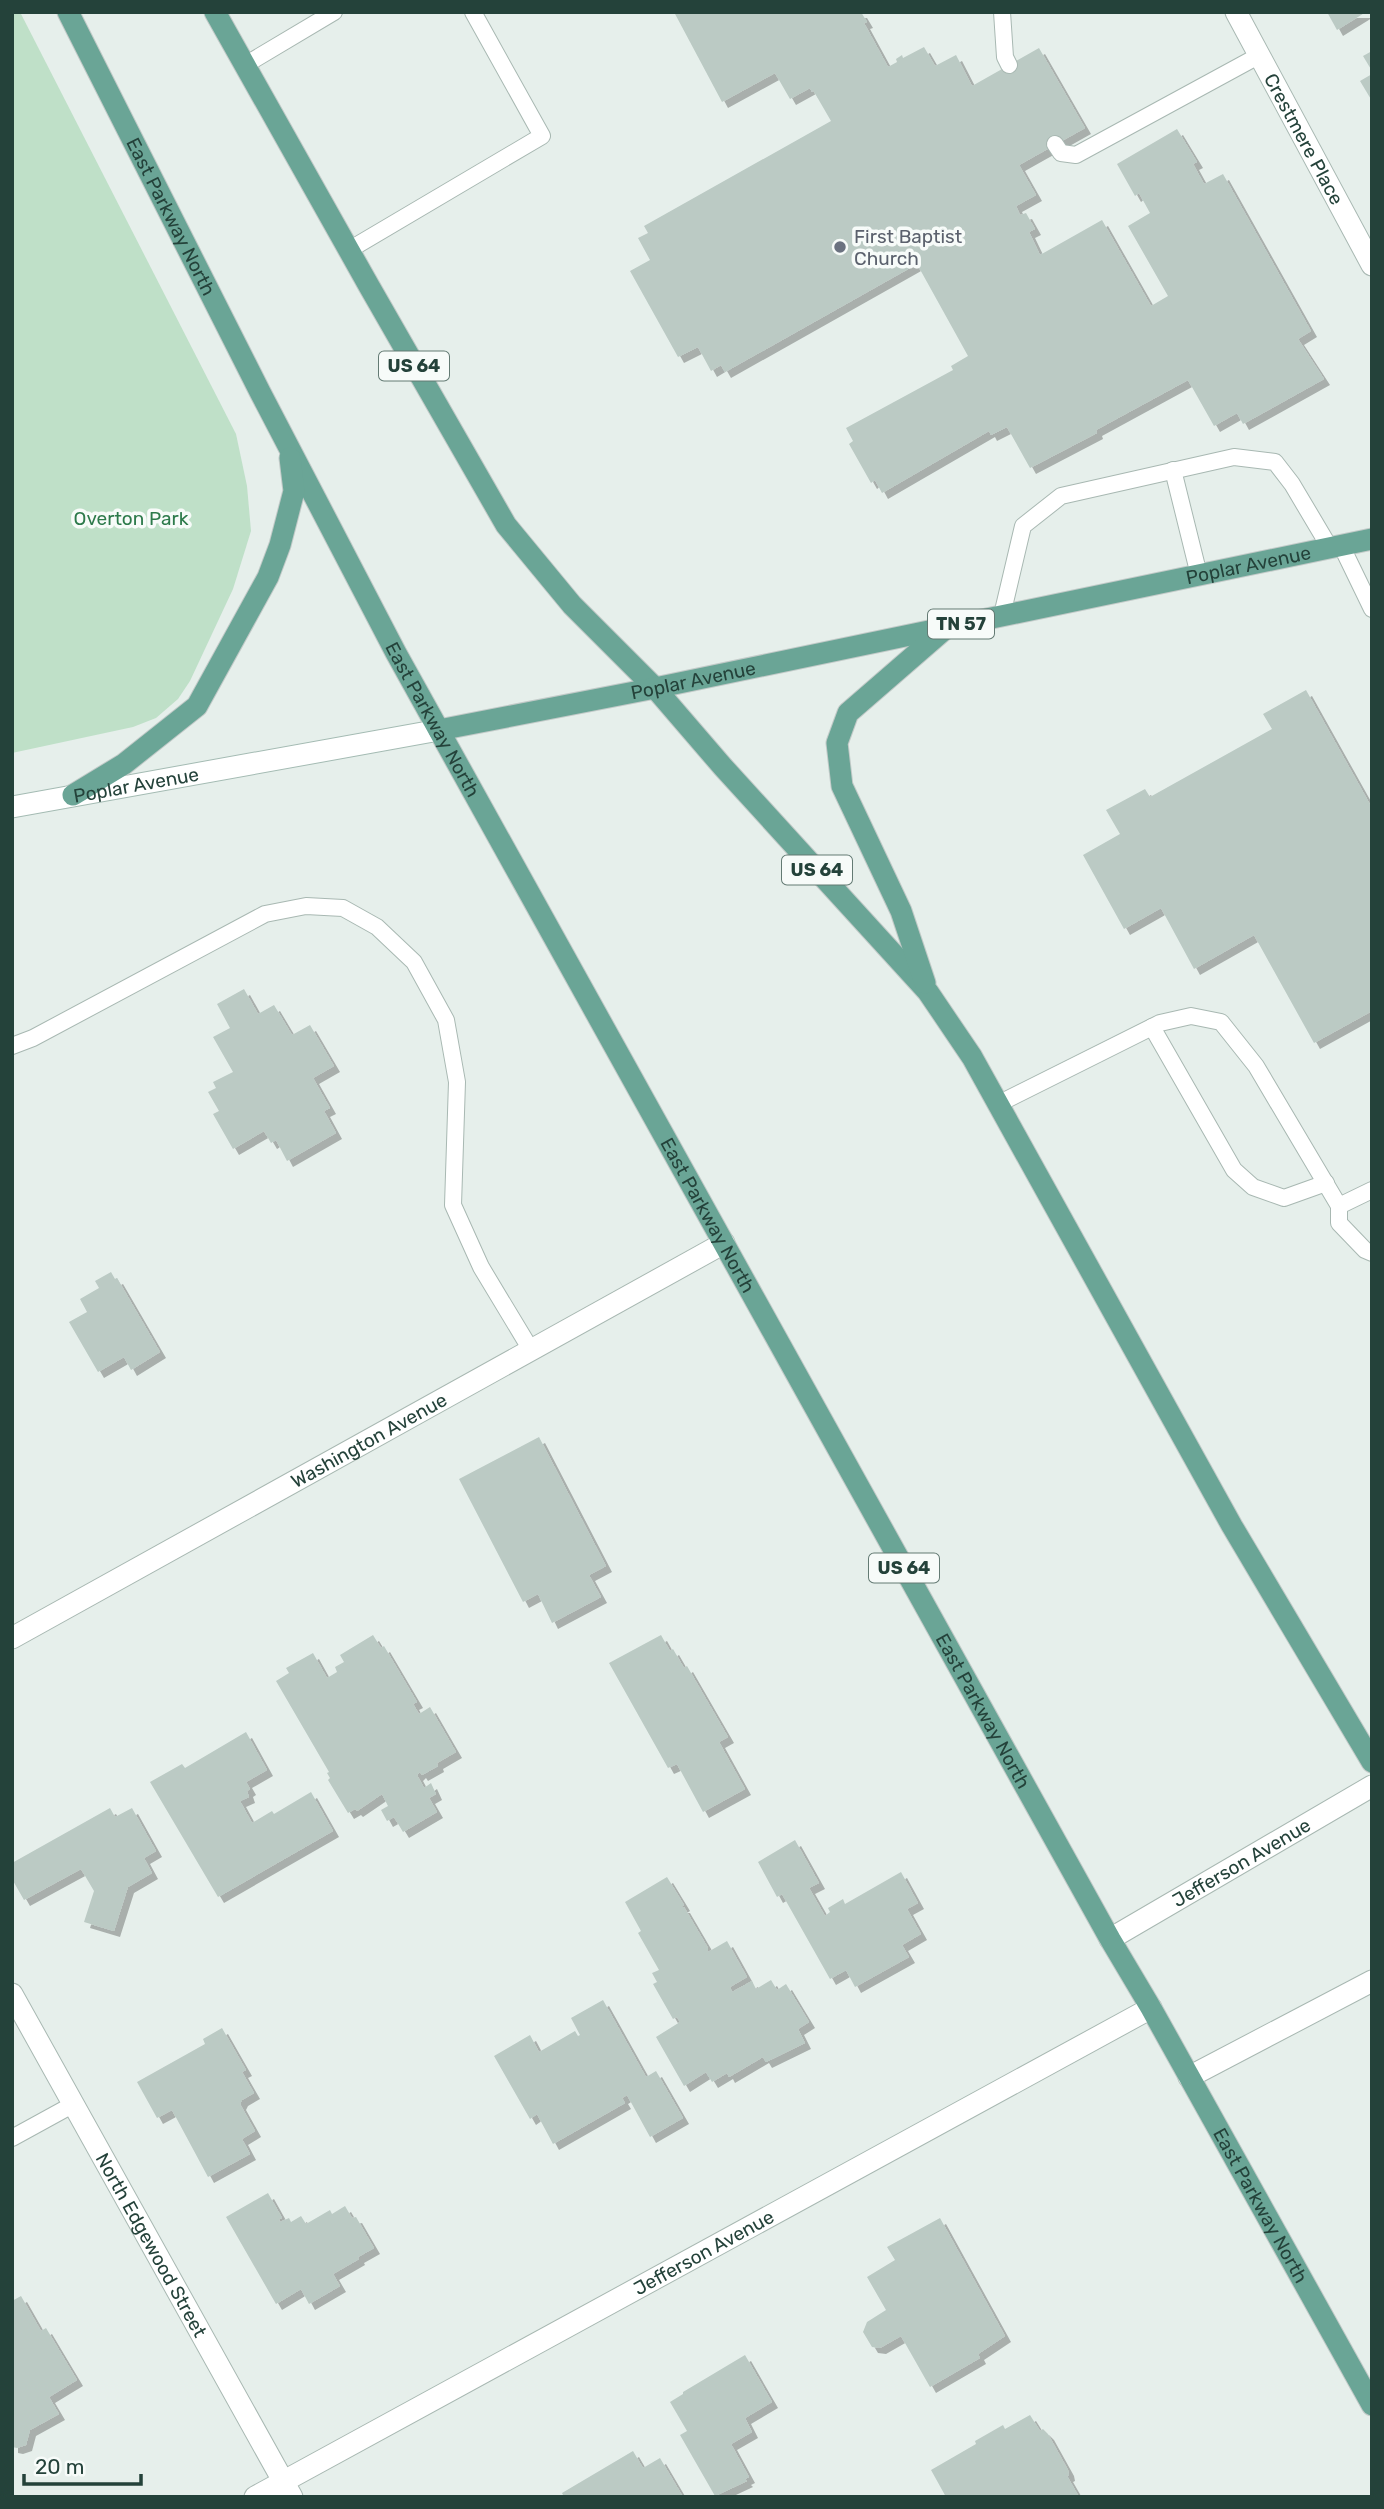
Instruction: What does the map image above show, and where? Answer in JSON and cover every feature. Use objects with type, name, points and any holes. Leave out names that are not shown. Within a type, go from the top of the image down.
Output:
[{"type":"main road","name":"East Parkway North","points":[[68,12],[396,653],[1372,2405]]},
{"type":"main road","name":"US 64","points":[[215,12],[506,525],[572,605],[655,688],[723,767],[928,992],[972,1056],[1233,1526],[1372,1762]]},
{"type":"main road","points":[[73,795],[124,764],[197,706],[268,577],[281,545],[294,491],[288,445]]},
{"type":"main road","name":"Poplar Avenue","points":[[439,730],[655,688],[1372,539]]},
{"type":"main road","points":[[928,992],[901,911],[842,786],[836,743],[848,713],[949,626]]},
{"type":"street","name":"Crestmere Place","points":[[1236,12],[1372,265]]},
{"type":"street","name":"Poplar Avenue","points":[[12,807],[439,730]]},
{"type":"street","name":"Washington Avenue","points":[[12,1638],[724,1243]]},
{"type":"street","name":"Jefferson Avenue","points":[[1110,1939],[1372,1786]]},
{"type":"street","points":[[1189,2077],[1372,1981]]},
{"type":"street","name":"North Edgewood Street","points":[[12,1994],[287,2489]]},
{"type":"street","name":"Jefferson Avenue","points":[[255,2497],[287,2489],[1151,2008]]},
{"type":"lane","points":[[245,65],[334,12]]},
{"type":"lane","points":[[349,250],[542,135],[473,12]]},
{"type":"lane","points":[[1002,12],[1004,57],[1009,65]]},
{"type":"lane","points":[[1055,144],[1061,153],[1076,155],[1260,55]]},
{"type":"lane","points":[[1002,615],[1023,526],[1061,495],[1234,457],[1275,462],[1335,547],[1372,609]]},
{"type":"lane","points":[[1173,470],[1199,575]]},
{"type":"lane","points":[[12,1046],[33,1038],[265,914],[306,906],[343,908],[377,926],[414,962],[446,1020],[457,1082],[453,1205],[481,1267],[531,1350]]},
{"type":"lane","points":[[998,1104],[1160,1023],[1191,1016],[1221,1023],[1256,1066],[1326,1183],[1339,1206],[1339,1223],[1365,1250],[1372,1253]]},
{"type":"lane","points":[[1152,1027],[1234,1170],[1243,1179],[1253,1187],[1284,1198],[1326,1183]]},
{"type":"lane","points":[[1339,1206],[1372,1190]]},
{"type":"lane","points":[[12,2138],[74,2104]]},
{"type":"green space","name":"Overton Park","points":[[12,12],[20,12],[236,434],[247,486],[251,531],[233,589],[190,681],[178,699],[156,718],[133,727],[12,753]]},
{"type":"building","name":"First Baptist Church","points":[[674,12],[861,12],[867,22],[864,23],[888,67],[902,55],[903,58],[924,47],[935,66],[956,55],[972,86],[1039,48],[1085,128],[1019,165],[1036,195],[1016,206],[1020,215],[1026,213],[1035,229],[1029,232],[1040,255],[1102,220],[1151,306],[1168,296],[1128,226],[1150,213],[1139,193],[1135,196],[1117,164],[1177,129],[1197,162],[1193,164],[1204,184],[1223,174],[1311,331],[1298,339],[1324,379],[1243,424],[1237,413],[1214,426],[1188,380],[1030,468],[1007,427],[991,435],[989,431],[882,493],[875,480],[871,483],[849,444],[853,441],[846,428],[953,370],[951,366],[968,356],[917,264],[725,372],[721,365],[711,371],[698,347],[678,357],[630,271],[650,260],[638,238],[648,233],[644,226],[831,121],[813,90],[812,92],[810,88],[790,99],[775,73],[722,102]]},
{"type":"building","points":[[1327,12],[1366,12],[1337,30]]},
{"type":"building","points":[[1372,51],[1372,71],[1363,56]]},
{"type":"building","points":[[1372,74],[1372,101],[1360,81]]},
{"type":"building","points":[[1306,690],[1372,808],[1372,1011],[1314,1043],[1254,935],[1194,969],[1161,908],[1124,929],[1083,855],[1120,834],[1106,810],[1145,789],[1150,797],[1272,729],[1263,714]]},
{"type":"building","points":[[244,989],[258,1014],[274,1005],[292,1035],[310,1025],[334,1066],[313,1078],[330,1108],[324,1111],[336,1133],[287,1161],[276,1140],[271,1143],[264,1131],[233,1149],[213,1114],[219,1111],[208,1092],[216,1088],[213,1082],[233,1072],[213,1037],[230,1028],[217,1004]]},
{"type":"building","points":[[111,1272],[160,1352],[131,1370],[124,1357],[98,1372],[69,1322],[87,1312],[80,1299],[99,1288],[95,1281]]},
{"type":"building","points":[[539,1437],[606,1566],[589,1575],[601,1597],[552,1623],[538,1594],[523,1602],[459,1479]]},
{"type":"building","points":[[373,1635],[381,1648],[384,1646],[417,1702],[413,1704],[419,1714],[430,1707],[456,1752],[437,1763],[438,1766],[417,1775],[424,1788],[431,1783],[436,1794],[429,1798],[437,1812],[403,1832],[394,1817],[387,1821],[381,1810],[388,1806],[382,1794],[357,1811],[355,1809],[348,1813],[328,1780],[329,1772],[276,1681],[289,1673],[286,1668],[313,1653],[327,1678],[337,1672],[335,1667],[344,1662],[340,1655]]},
{"type":"building","points":[[661,1635],[684,1668],[687,1666],[728,1737],[719,1742],[745,1789],[703,1812],[677,1764],[668,1768],[609,1663]]},
{"type":"building","points":[[246,1732],[267,1770],[246,1782],[250,1789],[247,1791],[249,1797],[240,1801],[252,1823],[272,1811],[274,1814],[311,1792],[333,1831],[218,1897],[150,1782],[182,1764],[185,1768]]},
{"type":"building","points":[[110,1808],[115,1817],[132,1808],[156,1851],[144,1858],[152,1873],[128,1887],[114,1931],[84,1922],[94,1891],[81,1869],[24,1900],[12,1879],[12,1863]]},
{"type":"building","points":[[795,1840],[819,1883],[809,1888],[825,1916],[830,1912],[828,1908],[843,1899],[845,1904],[901,1872],[918,1903],[907,1909],[921,1934],[902,1945],[909,1957],[855,1987],[846,1970],[830,1979],[782,1894],[777,1897],[758,1862]]},
{"type":"building","points":[[667,1877],[684,1905],[681,1907],[684,1907],[708,1952],[727,1941],[747,1977],[730,1987],[732,1992],[752,1981],[756,1989],[771,1980],[777,1990],[786,1984],[809,2022],[798,2029],[805,2043],[766,2062],[763,2057],[729,2077],[727,2073],[712,2082],[706,2072],[684,2086],[656,2037],[680,2022],[677,2017],[673,2019],[653,1984],[657,1982],[652,1973],[659,1970],[638,1933],[641,1931],[625,1902]]},
{"type":"building","points":[[603,2000],[646,2077],[656,2071],[683,2118],[650,2137],[627,2095],[622,2098],[625,2103],[553,2144],[537,2114],[530,2119],[494,2056],[530,2035],[539,2052],[575,2031],[580,2035],[571,2018]]},
{"type":"building","points":[[222,2028],[246,2070],[242,2072],[254,2093],[240,2104],[255,2131],[242,2139],[250,2154],[208,2177],[172,2110],[157,2118],[137,2082],[205,2044],[203,2039]]},
{"type":"building","points":[[268,2193],[282,2218],[279,2219],[280,2222],[289,2218],[291,2222],[301,2216],[306,2224],[330,2210],[332,2214],[345,2206],[352,2218],[356,2217],[374,2248],[333,2274],[340,2286],[309,2304],[301,2289],[276,2304],[226,2217]]},
{"type":"building","points":[[940,2218],[1005,2336],[978,2354],[980,2358],[930,2387],[901,2336],[880,2348],[872,2347],[863,2332],[867,2322],[886,2310],[867,2277],[895,2260],[887,2247]]},
{"type":"building","points":[[21,2296],[41,2331],[46,2328],[77,2380],[49,2397],[59,2414],[30,2430],[26,2445],[17,2448],[12,2447],[12,2301]]},
{"type":"building","points":[[745,2355],[772,2402],[745,2418],[752,2432],[731,2444],[749,2477],[745,2479],[747,2481],[715,2496],[680,2435],[687,2431],[670,2402]]},
{"type":"building","points":[[1030,2415],[1040,2431],[1043,2429],[1048,2434],[1079,2497],[946,2497],[931,2470],[1003,2425],[1005,2429]]},
{"type":"building","points":[[633,2451],[643,2468],[660,2458],[683,2497],[560,2497],[562,2493]]},
{"type":"place","name":"First Baptist Church","points":[[840,247]]}]
